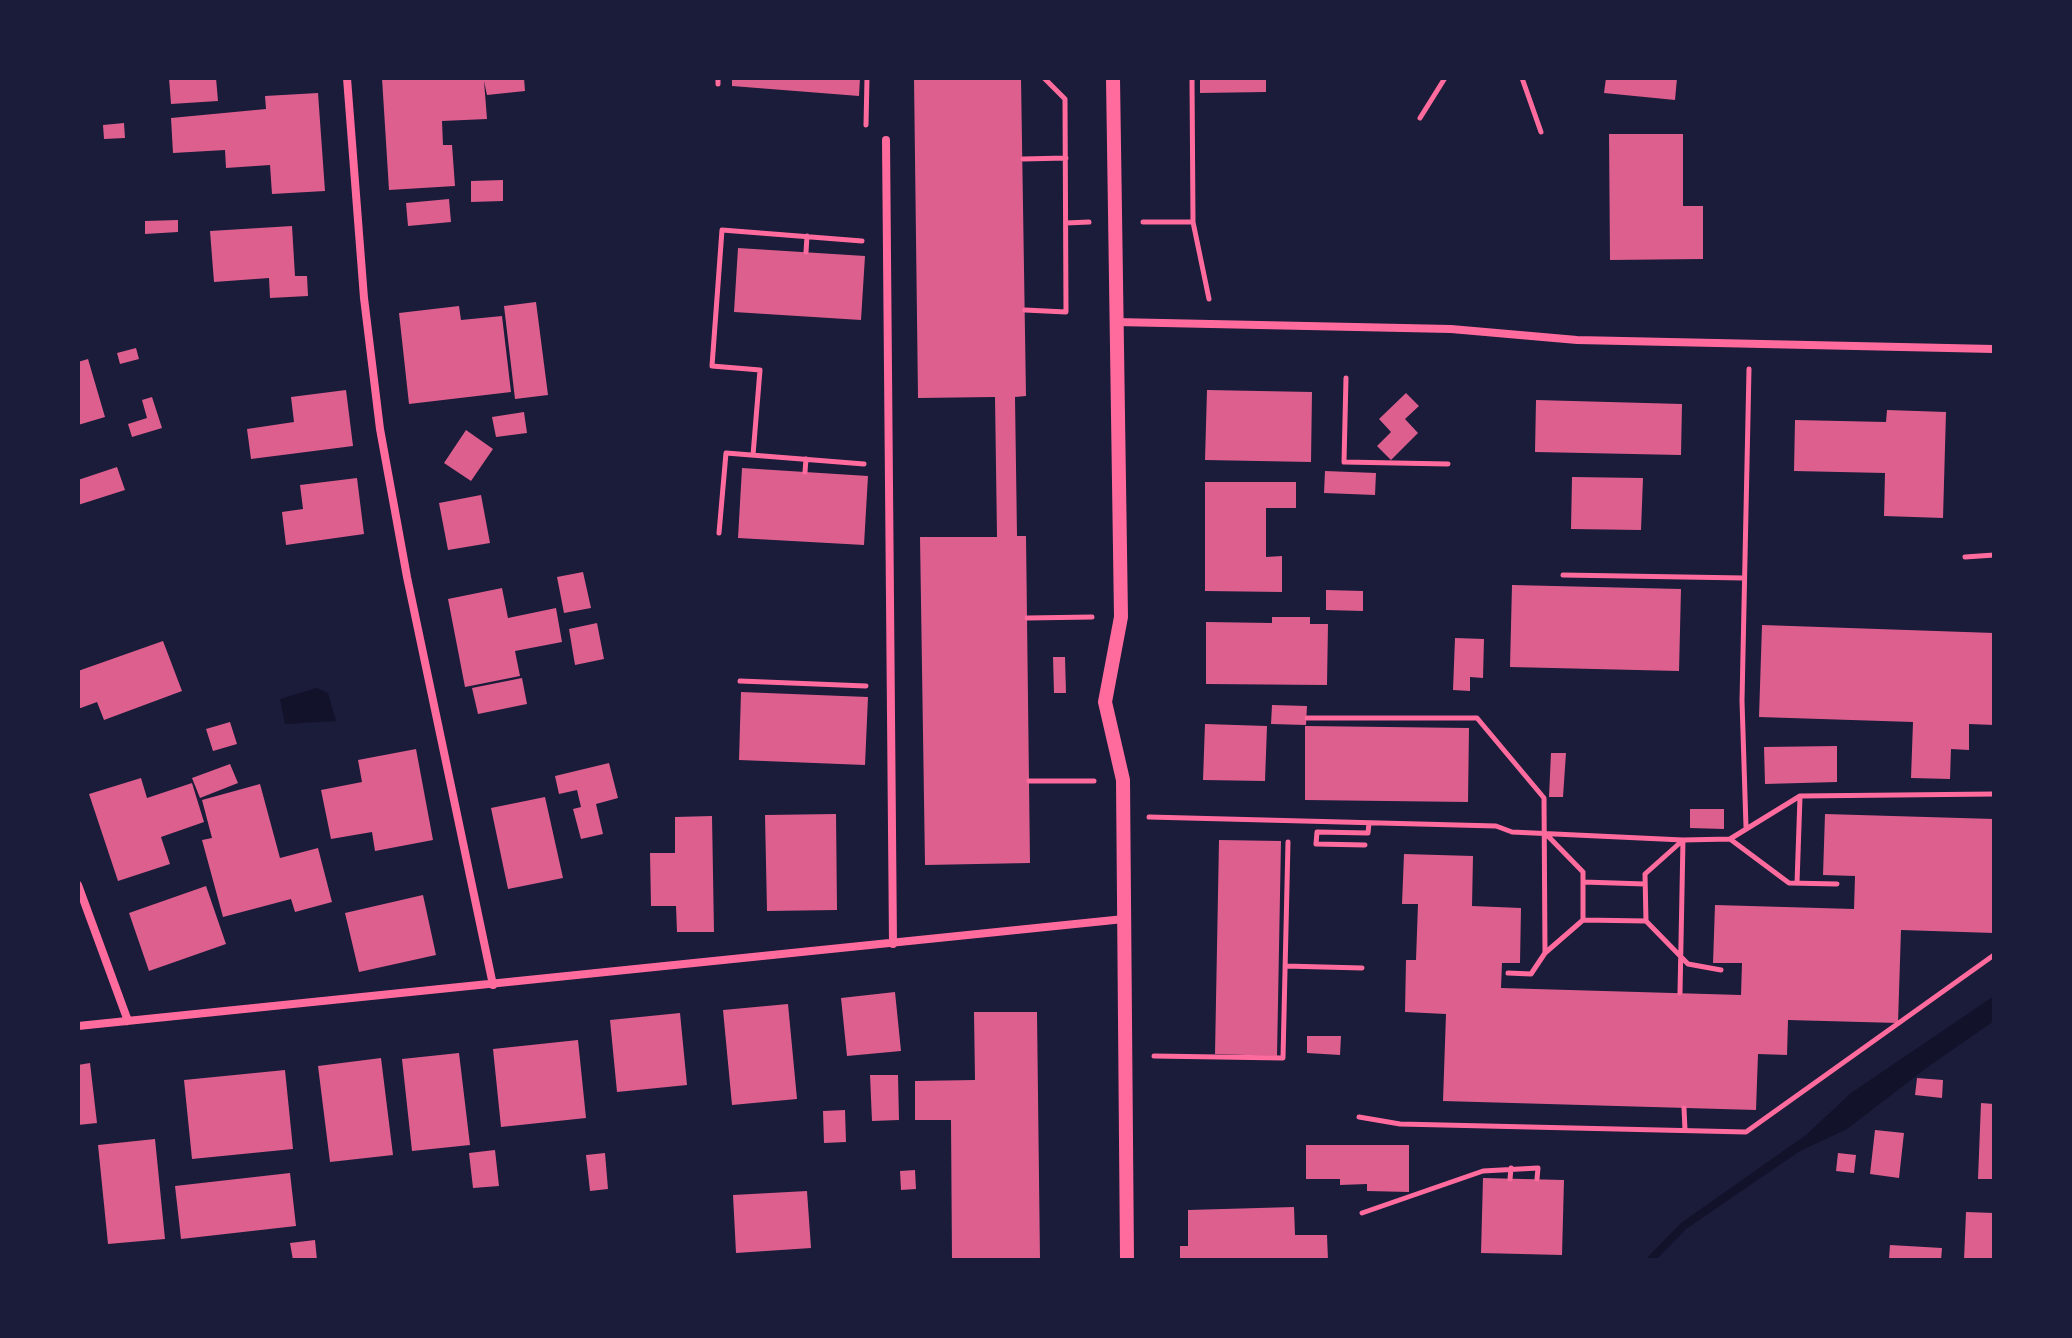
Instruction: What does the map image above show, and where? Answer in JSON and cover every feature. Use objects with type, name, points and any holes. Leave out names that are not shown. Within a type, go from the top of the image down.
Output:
[{"type":"street","points":[[347,78],[351,164],[380,429],[407,577],[493,985]]},
{"type":"street","points":[[1113,78],[1121,617],[1105,702],[1123,780],[1127,1260]]},
{"type":"street","points":[[886,140],[893,944]]},
{"type":"street","points":[[1115,322],[1451,329],[1577,340],[1994,349]]},
{"type":"street","points":[[78,885],[128,1021]]},
{"type":"street","points":[[78,1026],[1124,919]]},
{"type":"path","points":[[867,78],[864,124],[886,140]]},
{"type":"path","points":[[1025,310],[1066,312],[1065,99],[1044,78]]},
{"type":"path","points":[[1192,78],[1193,222],[1214,324]]},
{"type":"path","points":[[1420,118],[1445,78]]},
{"type":"path","points":[[1522,78],[1541,132]]},
{"type":"path","points":[[1023,159],[1066,158]]},
{"type":"path","points":[[753,455],[760,370],[712,366],[722,230],[887,242]]},
{"type":"path","points":[[806,252],[807,236]]},
{"type":"path","points":[[1746,828],[1742,701],[1750,344]]},
{"type":"path","points":[[1346,378],[1344,462],[1448,464]]},
{"type":"path","points":[[719,533],[726,453],[889,466]]},
{"type":"path","points":[[805,472],[806,459]]},
{"type":"path","points":[[1965,557],[1994,555]]},
{"type":"path","points":[[1563,575],[1744,578]]},
{"type":"path","points":[[1027,618],[1121,617]]},
{"type":"path","points":[[740,681],[891,687]]},
{"type":"path","points":[[1307,718],[1477,718],[1544,798],[1545,953]]},
{"type":"path","points":[[1029,781],[1123,780]]},
{"type":"path","points":[[1123,816],[1496,826],[1512,832],[1683,840],[1730,839],[1800,796],[1994,794]]},
{"type":"path","points":[[1797,883],[1800,796]]},
{"type":"path","points":[[1365,845],[1316,844],[1317,832],[1368,833],[1369,823]]},
{"type":"path","points":[[1544,833],[1583,872],[1583,920]]},
{"type":"path","points":[[1730,839],[1789,883],[1837,884]]},
{"type":"path","points":[[1683,840],[1645,874],[1646,921],[1688,964],[1721,970]]},
{"type":"path","points":[[1680,993],[1683,840]]},
{"type":"path","points":[[1125,1055],[1283,1058],[1281,1002],[1285,966],[1284,894],[1288,842]]},
{"type":"path","points":[[1583,882],[1645,884]]},
{"type":"path","points":[[1508,973],[1531,974],[1545,953],[1583,920],[1646,921]]},
{"type":"path","points":[[1359,1117],[1400,1124],[1746,1132],[1994,955]]},
{"type":"path","points":[[1285,966],[1362,968]]},
{"type":"path","points":[[1684,1108],[1685,1130]]},
{"type":"path","points":[[1510,1179],[1511,1168]]},
{"type":"path","points":[[1362,1213],[1469,1175],[1511,1168],[1538,1168],[1537,1179]]},
{"type":"shaded area","points":[[317,688],[328,693],[336,721],[285,724],[280,699]]},
{"type":"shaded area","points":[[1994,996],[1994,1021],[1847,1129],[1800,1151],[1686,1229],[1656,1260],[1645,1260],[1681,1223],[1806,1135],[1851,1093]]},
{"type":"building","points":[[169,78],[216,78],[218,101],[171,104]]},
{"type":"building","points":[[382,78],[524,78],[525,91],[487,95],[484,81],[487,119],[442,121],[443,145],[452,145],[455,186],[389,190]]},
{"type":"building","points":[[732,78],[860,78],[859,96],[732,86]]},
{"type":"building","points":[[914,78],[1021,78],[1026,396],[1015,397],[1017,536],[1026,536],[1030,863],[925,865],[920,537],[997,537],[995,397],[918,398]]},
{"type":"building","points":[[1200,78],[1266,78],[1266,92],[1200,93]]},
{"type":"building","points":[[1606,78],[1677,78],[1675,100],[1604,93]]},
{"type":"building","points":[[318,93],[325,191],[272,194],[270,165],[226,168],[225,150],[173,153],[171,118],[266,109],[265,96]]},
{"type":"building","points":[[124,123],[125,138],[104,139],[103,125]]},
{"type":"building","points":[[1609,134],[1683,134],[1683,206],[1703,206],[1703,259],[1610,260]]},
{"type":"building","points":[[503,180],[503,201],[471,202],[471,181]]},
{"type":"building","points":[[449,199],[451,222],[408,226],[406,203]]},
{"type":"building","points":[[178,220],[178,232],[145,234],[145,221]]},
{"type":"building","points":[[292,226],[295,276],[307,276],[308,296],[270,298],[269,278],[214,282],[210,231]]},
{"type":"building","points":[[738,248],[865,256],[861,320],[734,312]]},
{"type":"building","points":[[536,302],[548,395],[515,399],[504,306]]},
{"type":"building","points":[[459,306],[461,320],[502,316],[511,392],[409,404],[399,313]]},
{"type":"building","points":[[136,348],[139,359],[120,364],[117,353]]},
{"type":"building","points":[[88,359],[105,417],[78,425],[78,362]]},
{"type":"building","points":[[346,390],[353,446],[251,459],[247,429],[294,422],[291,397]]},
{"type":"building","points":[[1207,390],[1312,392],[1311,462],[1205,460]]},
{"type":"building","points":[[1406,393],[1419,406],[1405,419],[1418,433],[1391,460],[1377,446],[1391,432],[1379,419]]},
{"type":"building","points":[[152,397],[162,428],[132,437],[128,424],[147,418],[142,400]]},
{"type":"building","points":[[1536,400],[1682,404],[1681,455],[1535,452]]},
{"type":"building","points":[[1887,410],[1946,412],[1943,518],[1884,516],[1885,473],[1794,471],[1795,420],[1886,422]]},
{"type":"building","points":[[524,412],[527,433],[496,437],[492,417]]},
{"type":"building","points":[[466,430],[493,449],[471,481],[444,463]]},
{"type":"building","points":[[117,467],[125,490],[78,505],[78,480]]},
{"type":"building","points":[[742,468],[868,476],[864,545],[738,538]]},
{"type":"building","points":[[1325,471],[1376,473],[1375,495],[1324,493]]},
{"type":"building","points":[[1572,477],[1643,478],[1641,530],[1571,529]]},
{"type":"building","points":[[357,478],[364,534],[286,545],[282,512],[303,509],[300,485]]},
{"type":"building","points":[[1205,482],[1296,482],[1296,508],[1266,508],[1266,557],[1282,556],[1282,592],[1205,591]]},
{"type":"building","points":[[481,495],[490,543],[448,550],[439,503]]},
{"type":"building","points":[[583,572],[591,608],[564,613],[557,577]]},
{"type":"building","points":[[1512,585],[1681,589],[1679,671],[1510,667]]},
{"type":"building","points":[[502,588],[508,618],[556,608],[562,642],[515,651],[520,676],[465,687],[448,599]]},
{"type":"building","points":[[1326,590],[1363,591],[1363,611],[1326,610]]},
{"type":"building","points":[[1272,617],[1310,617],[1310,624],[1328,624],[1327,685],[1206,684],[1206,622],[1272,623]]},
{"type":"building","points":[[597,623],[604,659],[575,665],[569,629]]},
{"type":"building","points":[[1762,625],[1994,633],[1994,725],[1969,724],[1969,750],[1951,749],[1950,779],[1911,778],[1913,722],[1759,717]]},
{"type":"building","points":[[1455,638],[1484,639],[1483,678],[1470,677],[1470,691],[1453,690]]},
{"type":"building","points":[[163,641],[182,691],[104,720],[97,702],[78,709],[78,671]]},
{"type":"building","points":[[1053,657],[1065,657],[1066,693],[1054,693]]},
{"type":"building","points":[[522,678],[527,704],[478,714],[472,688]]},
{"type":"building","points":[[741,692],[868,697],[865,765],[739,760]]},
{"type":"building","points":[[1272,705],[1307,706],[1306,725],[1271,724]]},
{"type":"building","points":[[230,722],[237,744],[213,751],[206,729]]},
{"type":"building","points":[[1205,724],[1267,726],[1265,781],[1203,780]]},
{"type":"building","points":[[1305,726],[1469,728],[1468,802],[1305,800]]},
{"type":"building","points":[[1837,746],[1837,782],[1765,784],[1764,747]]},
{"type":"building","points":[[416,749],[433,840],[375,851],[372,832],[331,839],[321,790],[362,782],[358,760]]},
{"type":"building","points":[[1551,753],[1566,753],[1563,797],[1549,797]]},
{"type":"building","points":[[609,763],[618,798],[596,804],[603,834],[581,839],[573,809],[581,807],[577,790],[559,794],[555,776]]},
{"type":"building","points":[[230,764],[238,783],[200,798],[192,778]]},
{"type":"building","points":[[141,778],[147,798],[192,783],[204,822],[161,837],[170,864],[118,881],[89,794]]},
{"type":"building","points":[[260,784],[280,858],[318,848],[332,902],[295,912],[291,899],[223,917],[202,840],[212,838],[202,800]]},
{"type":"building","points":[[545,797],[563,878],[508,889],[491,808]]},
{"type":"building","points":[[1690,809],[1724,809],[1724,829],[1690,828]]},
{"type":"building","points":[[836,814],[837,910],[767,911],[765,815]]},
{"type":"building","points":[[1825,814],[1994,819],[1994,933],[1901,930],[1898,1023],[1788,1020],[1787,1055],[1758,1054],[1756,1110],[1443,1101],[1446,1014],[1405,1012],[1406,960],[1416,960],[1418,904],[1402,904],[1404,854],[1473,856],[1472,906],[1521,908],[1520,963],[1502,963],[1501,988],[1741,995],[1742,963],[1713,963],[1715,905],[1854,909],[1855,876],[1823,875]]},
{"type":"building","points":[[712,816],[714,932],[677,932],[676,906],[651,906],[650,853],[675,853],[675,817]]},
{"type":"building","points":[[1219,840],[1281,841],[1277,1056],[1215,1054]]},
{"type":"building","points":[[206,886],[226,944],[149,971],[129,913]]},
{"type":"building","points":[[423,895],[436,955],[359,972],[345,913]]},
{"type":"building","points":[[895,992],[901,1051],[847,1056],[841,998]]},
{"type":"building","points":[[788,1004],[797,1099],[732,1105],[723,1010]]},
{"type":"building","points":[[974,1012],[1037,1012],[1040,1260],[952,1260],[951,1120],[915,1120],[915,1081],[975,1080]]},
{"type":"building","points":[[680,1013],[687,1085],[617,1092],[610,1020]]},
{"type":"building","points":[[1307,1036],[1341,1036],[1340,1055],[1307,1053]]},
{"type":"building","points":[[578,1040],[586,1118],[501,1127],[493,1049]]},
{"type":"building","points":[[459,1053],[470,1145],[412,1151],[402,1059]]},
{"type":"building","points":[[381,1058],[393,1155],[330,1162],[318,1066]]},
{"type":"building","points":[[90,1063],[97,1123],[78,1125],[78,1065]]},
{"type":"building","points":[[285,1070],[293,1149],[192,1159],[184,1080]]},
{"type":"building","points":[[870,1075],[898,1075],[899,1120],[872,1121]]},
{"type":"building","points":[[1917,1078],[1943,1080],[1942,1098],[1915,1095]]},
{"type":"building","points":[[1981,1103],[1994,1104],[1994,1179],[1978,1179]]},
{"type":"building","points":[[845,1110],[846,1142],[824,1143],[823,1111]]},
{"type":"building","points":[[1875,1130],[1904,1133],[1899,1178],[1870,1174]]},
{"type":"building","points":[[155,1139],[165,1239],[108,1244],[98,1145]]},
{"type":"building","points":[[1306,1145],[1409,1145],[1409,1192],[1367,1191],[1367,1184],[1340,1185],[1340,1179],[1306,1179]]},
{"type":"building","points":[[495,1150],[499,1186],[473,1188],[469,1153]]},
{"type":"building","points":[[605,1153],[608,1189],[590,1191],[586,1155]]},
{"type":"building","points":[[1838,1153],[1856,1155],[1854,1173],[1836,1171]]},
{"type":"building","points":[[915,1170],[916,1189],[901,1190],[900,1171]]},
{"type":"building","points":[[290,1173],[296,1226],[181,1239],[175,1186]]},
{"type":"building","points":[[1483,1178],[1564,1180],[1562,1255],[1481,1253]]},
{"type":"building","points":[[807,1191],[811,1248],[736,1253],[733,1195]]},
{"type":"building","points":[[1294,1207],[1295,1235],[1327,1235],[1328,1260],[1180,1260],[1180,1246],[1188,1246],[1188,1210]]},
{"type":"building","points":[[1966,1212],[1994,1213],[1994,1260],[1964,1260]]},
{"type":"building","points":[[315,1240],[317,1260],[293,1260],[290,1243]]},
{"type":"building","points":[[1890,1245],[1942,1248],[1941,1260],[1889,1259]]}]
